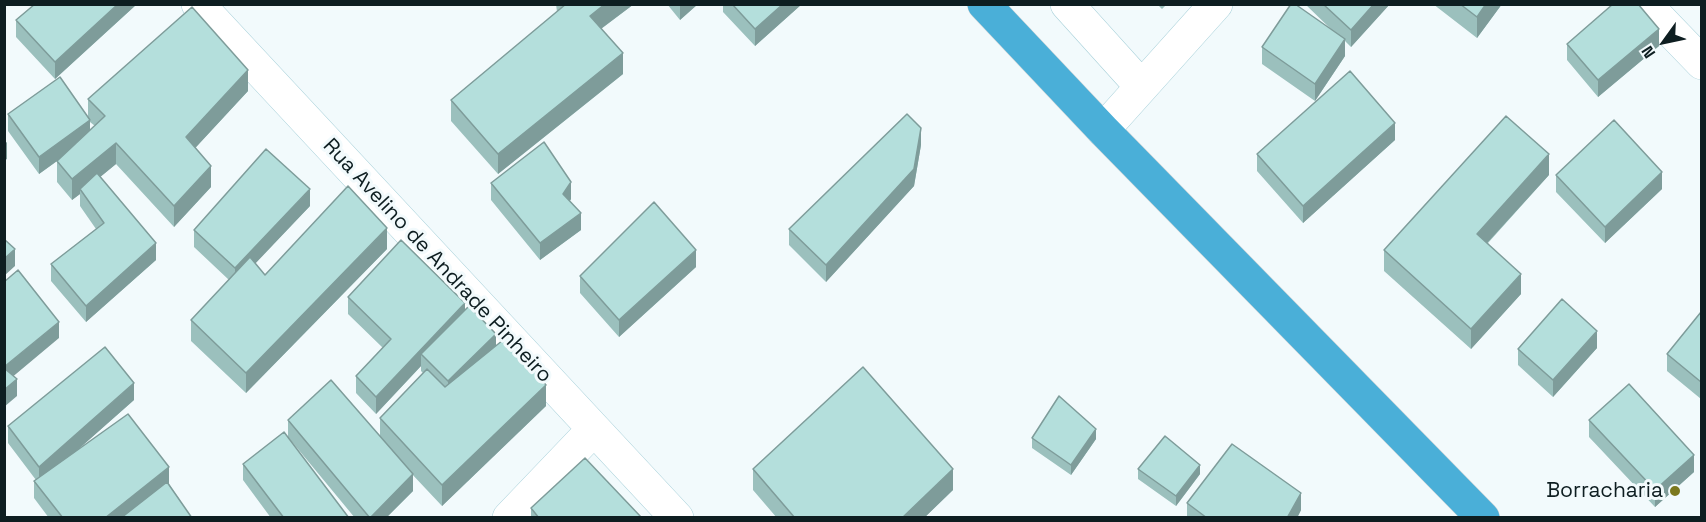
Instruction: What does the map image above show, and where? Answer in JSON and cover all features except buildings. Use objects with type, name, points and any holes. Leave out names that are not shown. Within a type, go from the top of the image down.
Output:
[{"type":"highway","points":[[984,4],[1461,503],[1483,518]]},
{"type":"street","name":"Rua Avelino de Andrade Pinheiro","points":[[198,4],[677,518]]},
{"type":"street","points":[[1067,4],[1141,86]]},
{"type":"street","points":[[1103,130],[1216,4]]},
{"type":"street","points":[[1645,4],[1701,63]]},
{"type":"street","points":[[509,518],[594,429]]},
{"type":"place","name":"Borracharia","points":[[1675,491]]}]
